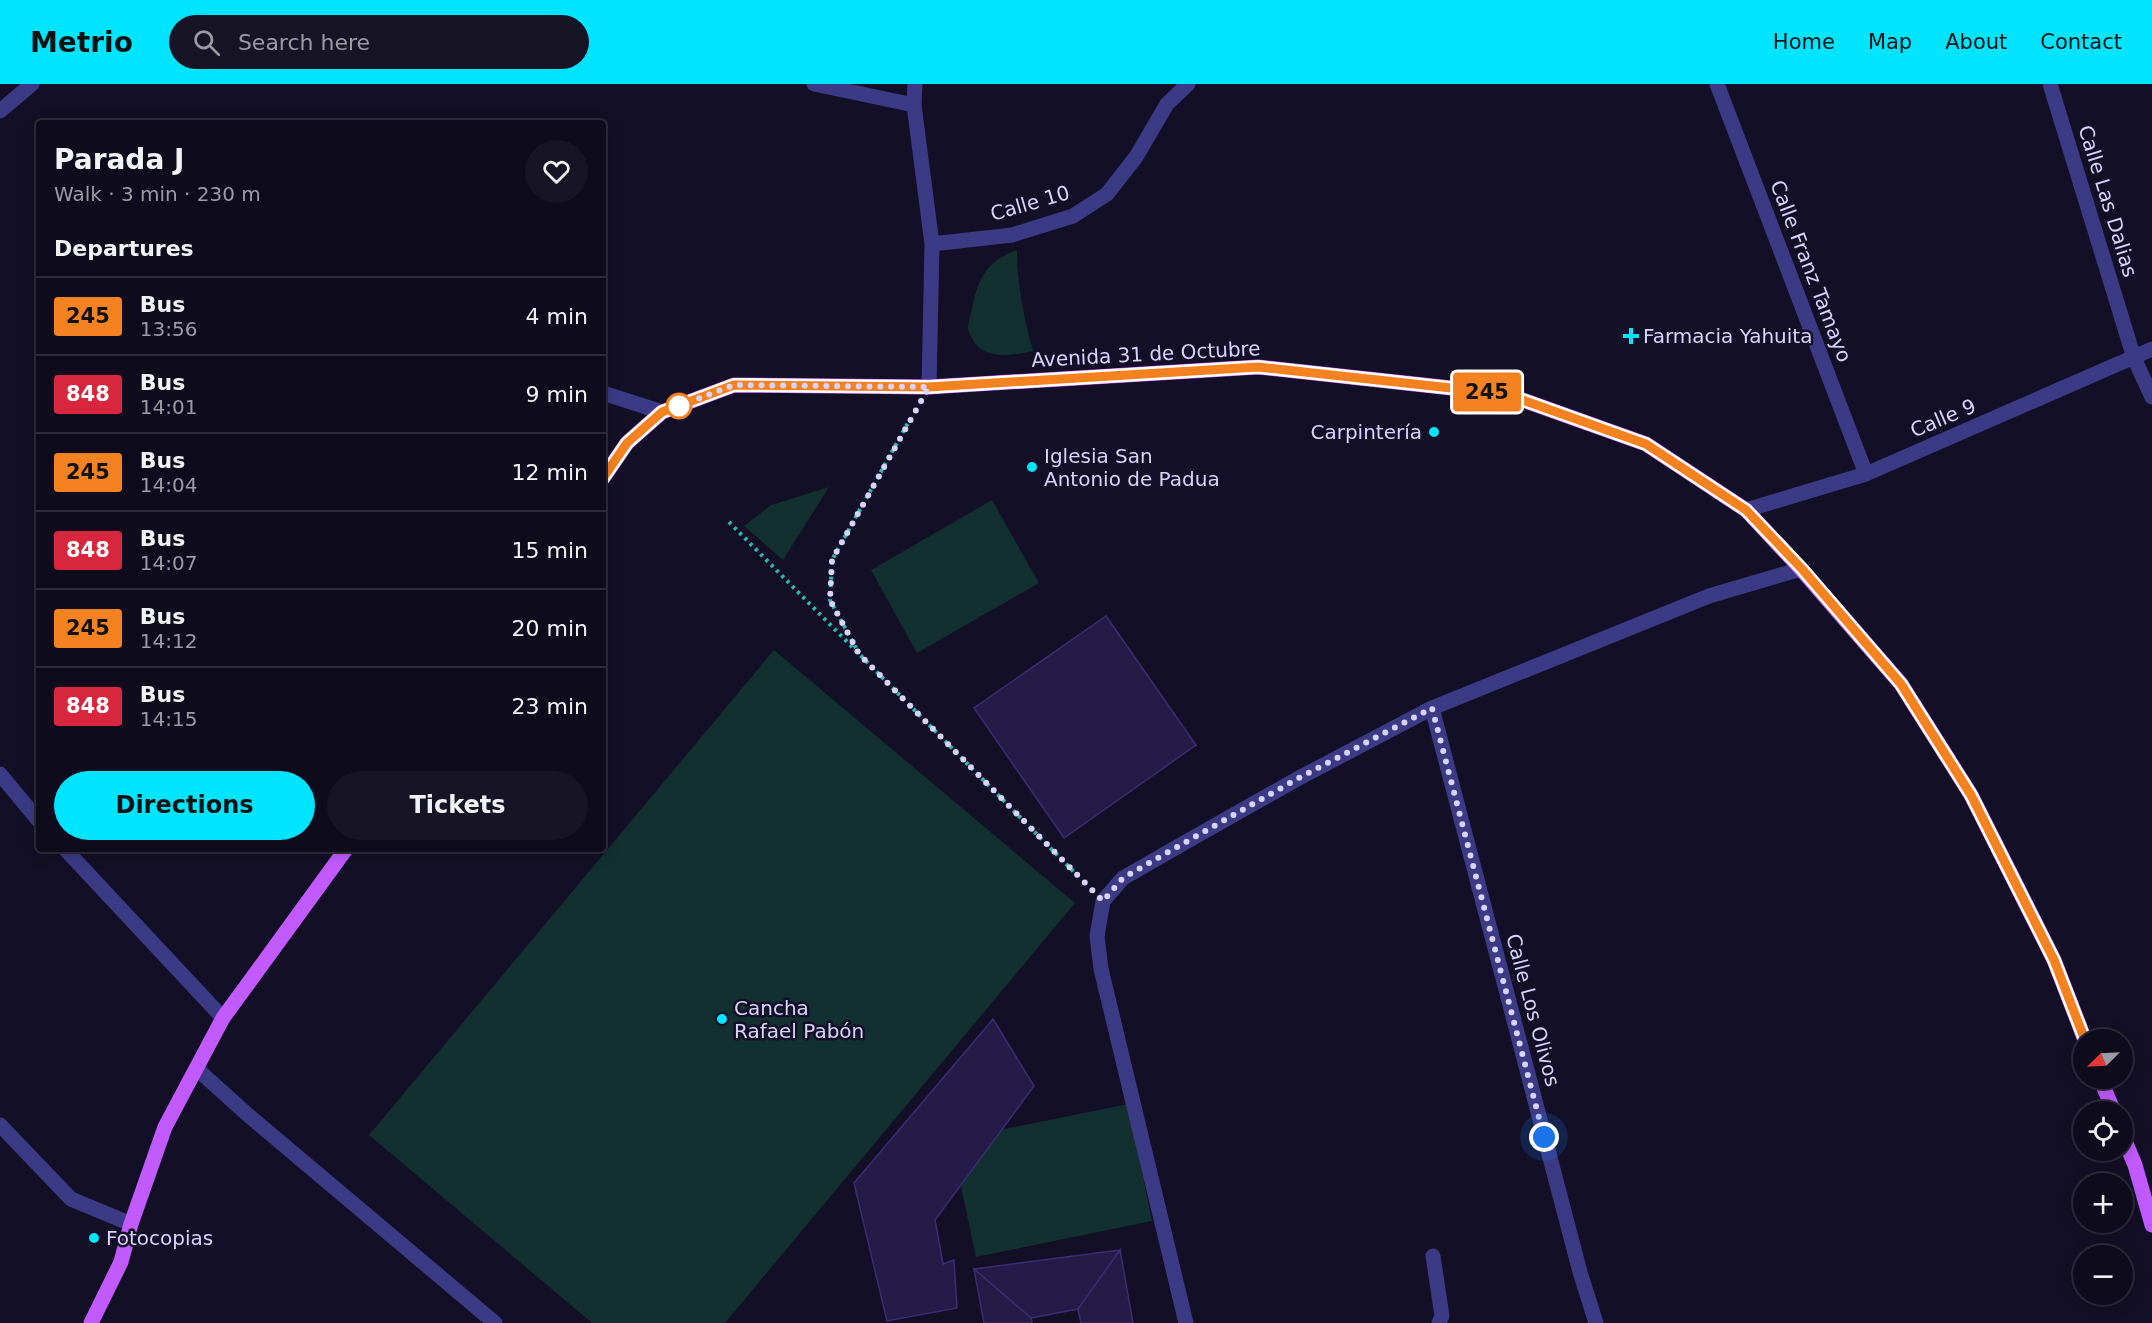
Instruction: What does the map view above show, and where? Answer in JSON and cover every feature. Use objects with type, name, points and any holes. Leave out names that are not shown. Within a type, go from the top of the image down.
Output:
[{"type":"main road","name":"Avenida 31 de Octubre","points":[[606,474],[627,443],[662,412],[734,385],[929,387],[1258,367],[1506,394],[1646,444],[1746,510],[1802,569],[1901,684],[1971,795],[2054,960],[2081,1029]]},
{"type":"main road","points":[[91,1323],[121,1262],[131,1224],[165,1127],[223,1018],[344,852]]},
{"type":"main road","points":[[2133,1160],[2152,1225]]},
{"type":"street","points":[[0,111],[32,84]]},
{"type":"street","points":[[814,84],[914,105]]},
{"type":"street","points":[[915,84],[914,105],[932,244],[929,387]]},
{"type":"street","name":"Calle 10","points":[[932,244],[1012,235],[1073,216],[1107,194],[1136,157],[1167,104],[1188,84]]},
{"type":"street","name":"Calle Franz Tamayo","points":[[1717,84],[1866,474]]},
{"type":"street","name":"Calle Las Dalias","points":[[2050,84],[2134,358],[2152,397]]},
{"type":"street","name":"Calle 9","points":[[1746,510],[1866,474],[2152,349]]},
{"type":"street","points":[[606,394],[662,412]]},
{"type":"street","points":[[1186,1323],[1101,969],[1097,936],[1103,901],[1123,878],[1297,779],[1432,708],[1709,596],[1802,569]]},
{"type":"street","name":"Calle Los Olivos","points":[[1432,708],[1577,1260],[1596,1323]]},
{"type":"street","points":[[0,774],[36,817]]},
{"type":"street","points":[[68,852],[223,1018]]},
{"type":"street","points":[[197,1069],[248,1115],[495,1323]]},
{"type":"street","points":[[0,1125],[71,1200],[131,1224]]},
{"type":"street","points":[[1433,1256],[1442,1316],[1439,1323]]},
{"type":"path","points":[[859,654],[830,600],[832,560],[929,387]]},
{"type":"path","points":[[729,522],[1103,901]]},
{"type":"green space","points":[[1017,250],[1018,276],[1033,351],[1009,355],[992,354],[978,347],[968,328],[974,298],[985,272],[1006,254]]},
{"type":"green space","points":[[829,487],[783,560],[744,526],[771,505]]},
{"type":"green space","points":[[992,500],[1039,583],[917,653],[871,570]]},
{"type":"green space","name":"Cancha Rafael Pabón","points":[[774,650],[1075,903],[725,1323],[592,1323],[369,1135]]},
{"type":"green space","points":[[1128,1104],[1152,1221],[976,1257],[951,1140]]},
{"type":"building","points":[[1106,616],[1196,745],[1064,838],[974,708]]},
{"type":"building","points":[[993,1019],[1034,1086],[935,1220],[943,1264],[954,1260],[957,1308],[887,1321],[854,1183]]},
{"type":"building","points":[[1120,1250],[1133,1323],[1081,1323],[1078,1309]]},
{"type":"building","points":[[1120,1250],[1078,1309],[1031,1318],[974,1269]]},
{"type":"building","points":[[974,1269],[1031,1318],[1032,1323],[984,1323]]},
{"type":"bus line","name":"245","points":[[606,474],[627,443],[662,412],[734,385],[929,387],[1258,367],[1506,394],[1646,444],[1746,510],[1802,569],[1901,684],[1971,795],[2054,960],[2081,1029]]},
{"type":"place","name":"Farmacia Yahuita","points":[[1631,336]]},
{"type":"place","name":"Carpintería","points":[[1434,432]]},
{"type":"place","name":"Iglesia San Antonio de Padua","points":[[1032,467]]},
{"type":"place","name":"Cancha Rafael Pabón","points":[[722,1019]]},
{"type":"place","name":"Fotocopias","points":[[94,1238]]},
{"type":"route","points":[[679,406],[734,385],[929,387],[832,560],[830,600],[859,654],[1103,901],[1123,878],[1297,779],[1432,708],[1544,1137]]}]
